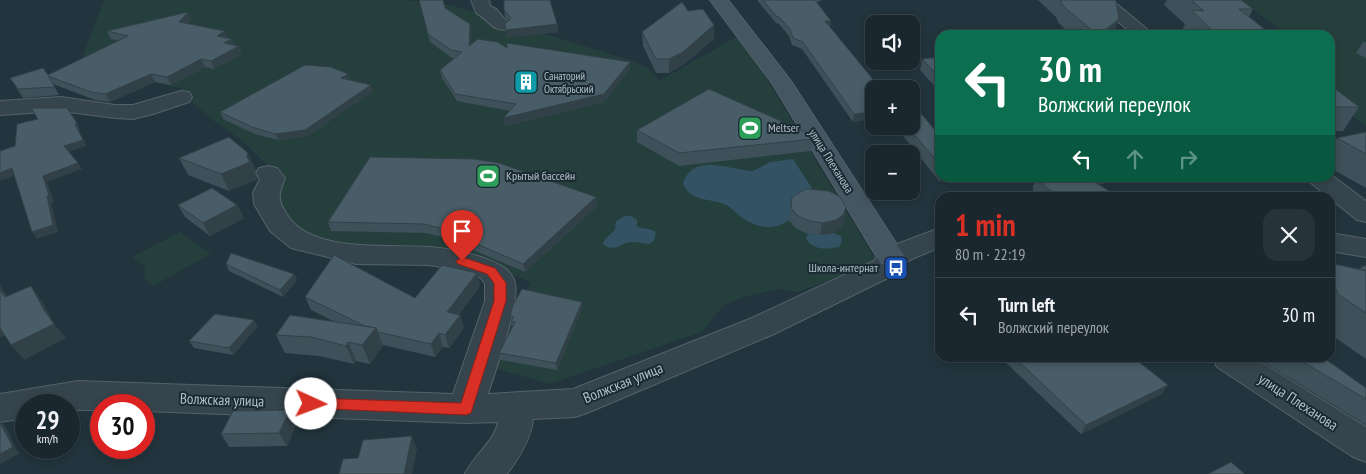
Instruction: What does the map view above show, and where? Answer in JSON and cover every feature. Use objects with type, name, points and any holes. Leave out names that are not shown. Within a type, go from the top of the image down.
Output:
[{"type":"street","points":[[480,0],[482,9],[490,13],[501,25]]},
{"type":"street","name":"улица Плеханова","points":[[719,0],[781,81],[891,257]]},
{"type":"street","points":[[1101,0],[1139,30]]},
{"type":"street","points":[[0,108],[50,104],[118,113],[135,111],[181,97]]},
{"type":"street","points":[[268,173],[273,178],[266,193],[267,204],[280,225],[301,242],[356,255],[437,257],[462,261],[491,271],[500,283],[500,301],[466,409]]},
{"type":"street","points":[[1325,182],[1366,214]]},
{"type":"street","points":[[891,257],[935,239]]},
{"type":"street","points":[[1335,243],[1366,248]]},
{"type":"street","name":"Волжская улица","points":[[0,408],[78,395],[466,409],[575,403],[762,326],[884,268],[890,263],[891,257]]},
{"type":"street","name":"улица Плеханова","points":[[1235,362],[1366,446]]},
{"type":"street","points":[[484,474],[499,456],[514,431],[517,416],[516,406]]},
{"type":"green space","points":[[104,0],[406,0],[455,6],[633,61],[649,69],[659,81],[740,35],[877,262],[798,292],[777,289],[740,298],[723,306],[701,332],[550,384],[484,365],[531,282],[468,258],[324,241],[294,225],[277,202],[280,177],[244,142],[214,121],[189,100],[173,95],[182,89],[139,78],[78,69]]},
{"type":"green space","points":[[1229,0],[1366,0],[1366,127],[1339,105],[1335,99],[1335,30],[1281,30],[1249,6]]},
{"type":"green space","points":[[180,232],[211,254],[153,286],[144,278],[145,267],[132,257]]},
{"type":"water","points":[[793,159],[817,196],[791,219],[774,227],[753,224],[739,216],[728,206],[692,195],[683,184],[688,174],[695,168],[704,165],[753,171],[770,162]]},
{"type":"water","points":[[625,216],[631,216],[637,220],[637,227],[656,232],[654,241],[649,244],[629,242],[611,248],[603,244],[605,239],[615,230],[616,221]]},
{"type":"water","points":[[834,233],[841,236],[842,241],[839,247],[825,249],[813,246],[806,239],[808,234]]},
{"type":"building","name":"Санаторий Октябрьский","points":[[419,0],[443,0],[445,8],[470,24],[469,46],[478,39],[497,42],[507,48],[507,43],[630,62],[604,94],[503,118],[516,104],[455,94],[440,70],[462,52],[451,50],[428,34]]},
{"type":"building","points":[[504,0],[550,0],[557,24],[506,30],[505,24],[511,18],[504,10]]},
{"type":"building","points":[[763,0],[815,0],[831,21],[825,21],[874,80],[865,80],[865,113],[854,114],[803,42],[793,38],[790,29]]},
{"type":"building","points":[[1060,0],[1115,0],[1119,19],[1105,30],[1092,30],[1063,6]]},
{"type":"building","points":[[1191,0],[1241,0],[1253,9],[1239,9],[1266,30],[1212,30],[1191,10],[1204,11]]},
{"type":"building","points":[[682,2],[688,11],[703,9],[714,25],[683,52],[669,59],[656,59],[642,32]]},
{"type":"building","points":[[188,12],[179,22],[225,31],[217,36],[232,39],[224,43],[239,46],[211,61],[201,59],[167,77],[151,74],[105,94],[91,92],[48,76],[55,87],[18,89],[10,78],[43,68],[48,75],[128,36],[107,31]]},
{"type":"building","points":[[935,58],[935,73],[922,59]]},
{"type":"building","points":[[305,65],[331,67],[348,74],[341,78],[371,85],[305,130],[275,134],[252,127],[220,112]]},
{"type":"building","points":[[709,89],[810,134],[813,139],[679,153],[637,130]]},
{"type":"building","points":[[1335,89],[1359,107],[1335,107]]},
{"type":"building","points":[[31,108],[67,108],[77,123],[75,124],[83,140],[64,146],[78,163],[43,176],[49,195],[47,196],[53,225],[32,232],[12,168],[0,173],[0,151],[15,146],[17,124],[38,119]]},
{"type":"building","points":[[920,112],[935,130],[935,159],[915,135],[920,135]]},
{"type":"building","points":[[1366,132],[1366,154],[1337,138]]},
{"type":"building","points":[[229,137],[248,153],[247,157],[250,162],[221,174],[179,158]]},
{"type":"building","points":[[370,157],[474,159],[499,163],[596,197],[523,264],[440,228],[424,224],[328,222]]},
{"type":"building","points":[[1043,182],[1094,182],[1110,192],[1053,192],[1043,185]]},
{"type":"building","points":[[212,188],[237,205],[203,223],[178,205]]},
{"type":"building","points":[[806,189],[829,191],[840,197],[846,207],[843,215],[836,220],[822,223],[798,216],[791,208],[792,197]]},
{"type":"building","points":[[231,253],[294,274],[280,290],[226,264]]},
{"type":"building","points":[[334,255],[415,298],[442,265],[477,273],[447,312],[460,315],[445,335],[439,333],[431,344],[378,332],[376,328],[365,326],[305,297]]},
{"type":"building","points":[[1335,264],[1366,271],[1366,313],[1338,294],[1335,286]]},
{"type":"building","points":[[1366,265],[1366,271],[1360,268]]},
{"type":"building","points":[[31,286],[54,324],[11,345],[0,328],[0,290],[5,297]]},
{"type":"building","points":[[522,289],[582,302],[556,363],[499,353],[515,322],[511,321],[514,317],[510,316],[513,305]]},
{"type":"building","points":[[215,314],[254,320],[229,348],[189,341]]},
{"type":"building","points":[[290,315],[376,328],[362,345],[348,342],[346,346],[311,337],[276,335]]},
{"type":"building","points":[[1019,362],[1139,362],[1168,385],[1086,425]]},
{"type":"building","points":[[1303,362],[1330,362],[1366,388],[1366,399]]},
{"type":"building","points":[[290,410],[279,433],[221,434],[233,411]]},
{"type":"building","points":[[0,423],[13,447],[0,454]]},
{"type":"building","points":[[412,436],[404,474],[339,474],[343,459],[358,458],[363,440]]},
{"type":"building","points":[[1231,462],[1245,474],[1208,474]]},
{"type":"place","name":"Санаторий Октябрьский","points":[[526,82]]},
{"type":"place","name":"Meltser","points":[[750,128]]},
{"type":"place","name":"Крытый бассейн","points":[[488,176]]},
{"type":"place","name":"Школа-интернат","points":[[896,268]]},
{"type":"route","points":[[311,404],[466,409],[500,301],[500,283],[491,271],[462,261]]}]
